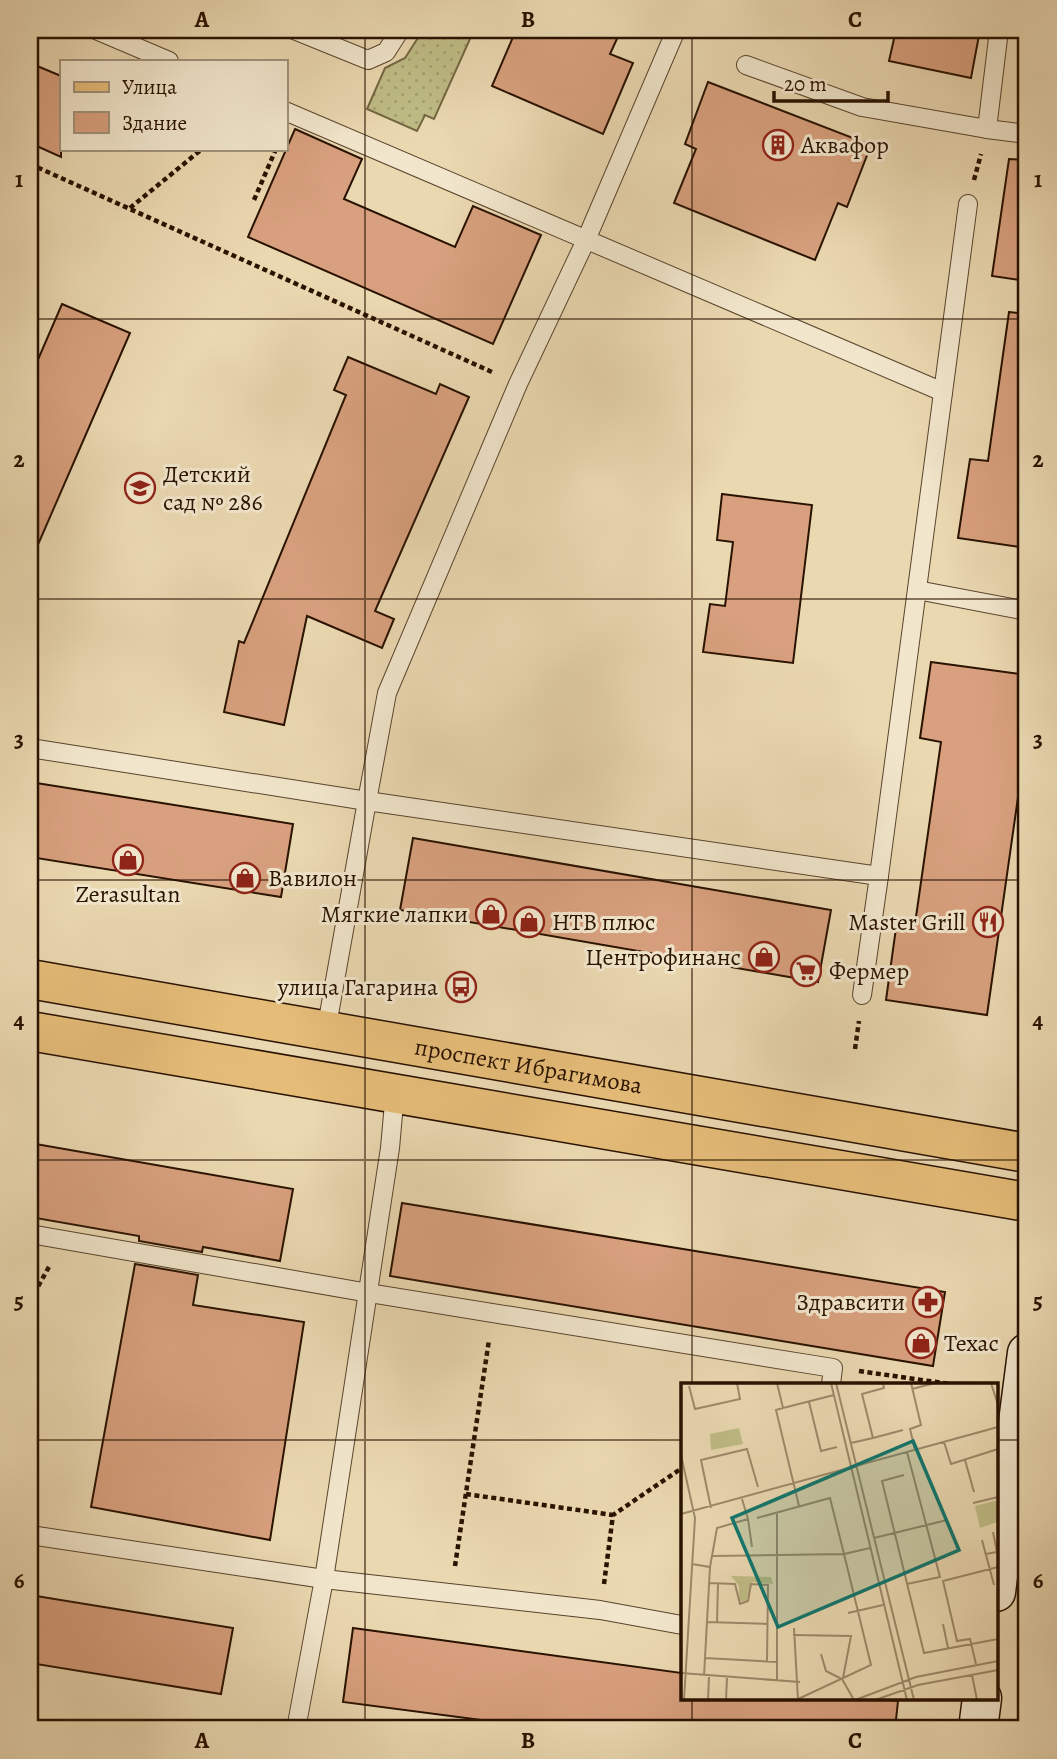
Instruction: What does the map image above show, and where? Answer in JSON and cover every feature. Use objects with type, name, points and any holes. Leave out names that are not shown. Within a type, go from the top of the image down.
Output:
[{"type":"main road","name":"проспект Ибрагимова","points":[[30,979],[1027,1153]]},
{"type":"main road","name":"проспект Ибрагимова","points":[[30,1031],[1027,1202]]},
{"type":"street","points":[[998,1577],[1027,1353]]},
{"type":"street","points":[[978,1729],[982,1700]]},
{"type":"lane","points":[[96,30],[167,60]]},
{"type":"lane","points":[[294,30],[368,60],[386,52],[400,30]]},
{"type":"lane","points":[[326,1031],[387,693],[518,384],[586,240],[676,30]]},
{"type":"lane","points":[[987,129],[999,30]]},
{"type":"lane","points":[[746,65],[862,107],[1027,134]]},
{"type":"lane","points":[[287,112],[943,392]]},
{"type":"lane","points":[[862,995],[968,204]]},
{"type":"lane","points":[[918,590],[1027,611]]},
{"type":"lane","points":[[30,748],[367,801],[879,876]]},
{"type":"lane","points":[[296,1729],[324,1579],[369,1293],[396,1092]]},
{"type":"lane","points":[[30,1234],[369,1293],[494,1311],[832,1376]]},
{"type":"lane","points":[[30,1535],[324,1579],[600,1610],[681,1625]]},
{"type":"path","points":[[968,204],[987,129]]},
{"type":"path","points":[[129,208],[201,150]]},
{"type":"path","points":[[254,200],[276,150]]},
{"type":"path","points":[[30,164],[518,384]]},
{"type":"path","points":[[30,1301],[64,1240]]},
{"type":"path","points":[[451,1592],[494,1311]]},
{"type":"path","points":[[832,1376],[935,1383]]},
{"type":"path","points":[[466,1494],[613,1515],[681,1469]]},
{"type":"path","points":[[600,1610],[613,1515]]},
{"type":"shaded area","points":[[423,30],[474,30],[434,119],[425,115],[417,131],[367,109],[385,68],[405,58]]},
{"type":"building","points":[[516,30],[621,30],[610,54],[633,63],[603,134],[492,86]]},
{"type":"building","points":[[896,30],[980,30],[971,78],[889,61]]},
{"type":"building","points":[[30,63],[60,76],[61,157],[30,143]]},
{"type":"building","points":[[708,82],[871,145],[847,207],[838,203],[815,260],[674,203],[696,149],[685,144]]},
{"type":"building","points":[[295,129],[362,159],[344,199],[455,247],[473,206],[541,235],[493,344],[248,237]]},
{"type":"building","points":[[1009,159],[1027,160],[1027,281],[992,276]]},
{"type":"building","points":[[62,304],[130,333],[30,563],[30,378]]},
{"type":"building","points":[[1009,312],[1027,314],[1027,548],[958,538],[970,459],[988,461]]},
{"type":"building","points":[[348,357],[436,394],[440,384],[469,397],[375,611],[394,619],[382,648],[307,616],[284,725],[224,712],[239,641],[244,643],[346,395],[334,390]]},
{"type":"building","points":[[722,494],[812,505],[793,663],[703,652],[710,604],[725,606],[733,542],[717,540]]},
{"type":"building","points":[[931,662],[1027,675],[1027,734],[987,1015],[886,1000],[897,921],[915,924],[941,742],[920,738]]},
{"type":"building","points":[[30,782],[293,824],[281,897],[30,857]]},
{"type":"building","points":[[413,838],[831,910],[818,982],[400,910]]},
{"type":"building","points":[[30,1143],[293,1189],[280,1261],[203,1247],[202,1252],[139,1241],[139,1236],[30,1217]]},
{"type":"building","points":[[402,1203],[945,1292],[933,1366],[390,1276]]},
{"type":"building","points":[[135,1264],[198,1275],[193,1305],[304,1322],[270,1540],[91,1507]]},
{"type":"building","points":[[30,1595],[233,1628],[221,1694],[30,1663]]},
{"type":"building","points":[[353,1628],[681,1673],[681,1700],[898,1701],[895,1729],[550,1729],[343,1702]]},
{"type":"place","name":"Аквафор","points":[[778,145]]},
{"type":"place","name":"Детский сад № 286","points":[[140,488]]},
{"type":"place","name":"Zerasultan","points":[[128,860]]},
{"type":"place","name":"Вавилон","points":[[245,878]]},
{"type":"place","name":"Мягкие лапки","points":[[491,914]]},
{"type":"place","name":"НТВ плюс","points":[[529,922]]},
{"type":"place","name":"Master Grill","points":[[988,922]]},
{"type":"place","name":"Центрофинанс","points":[[764,957]]},
{"type":"place","name":"Фермер","points":[[806,971]]},
{"type":"place","name":"улица Гагарина","points":[[461,987]]},
{"type":"place","name":"Здравсити","points":[[928,1302]]},
{"type":"place","name":"Техас","points":[[921,1343]]}]
